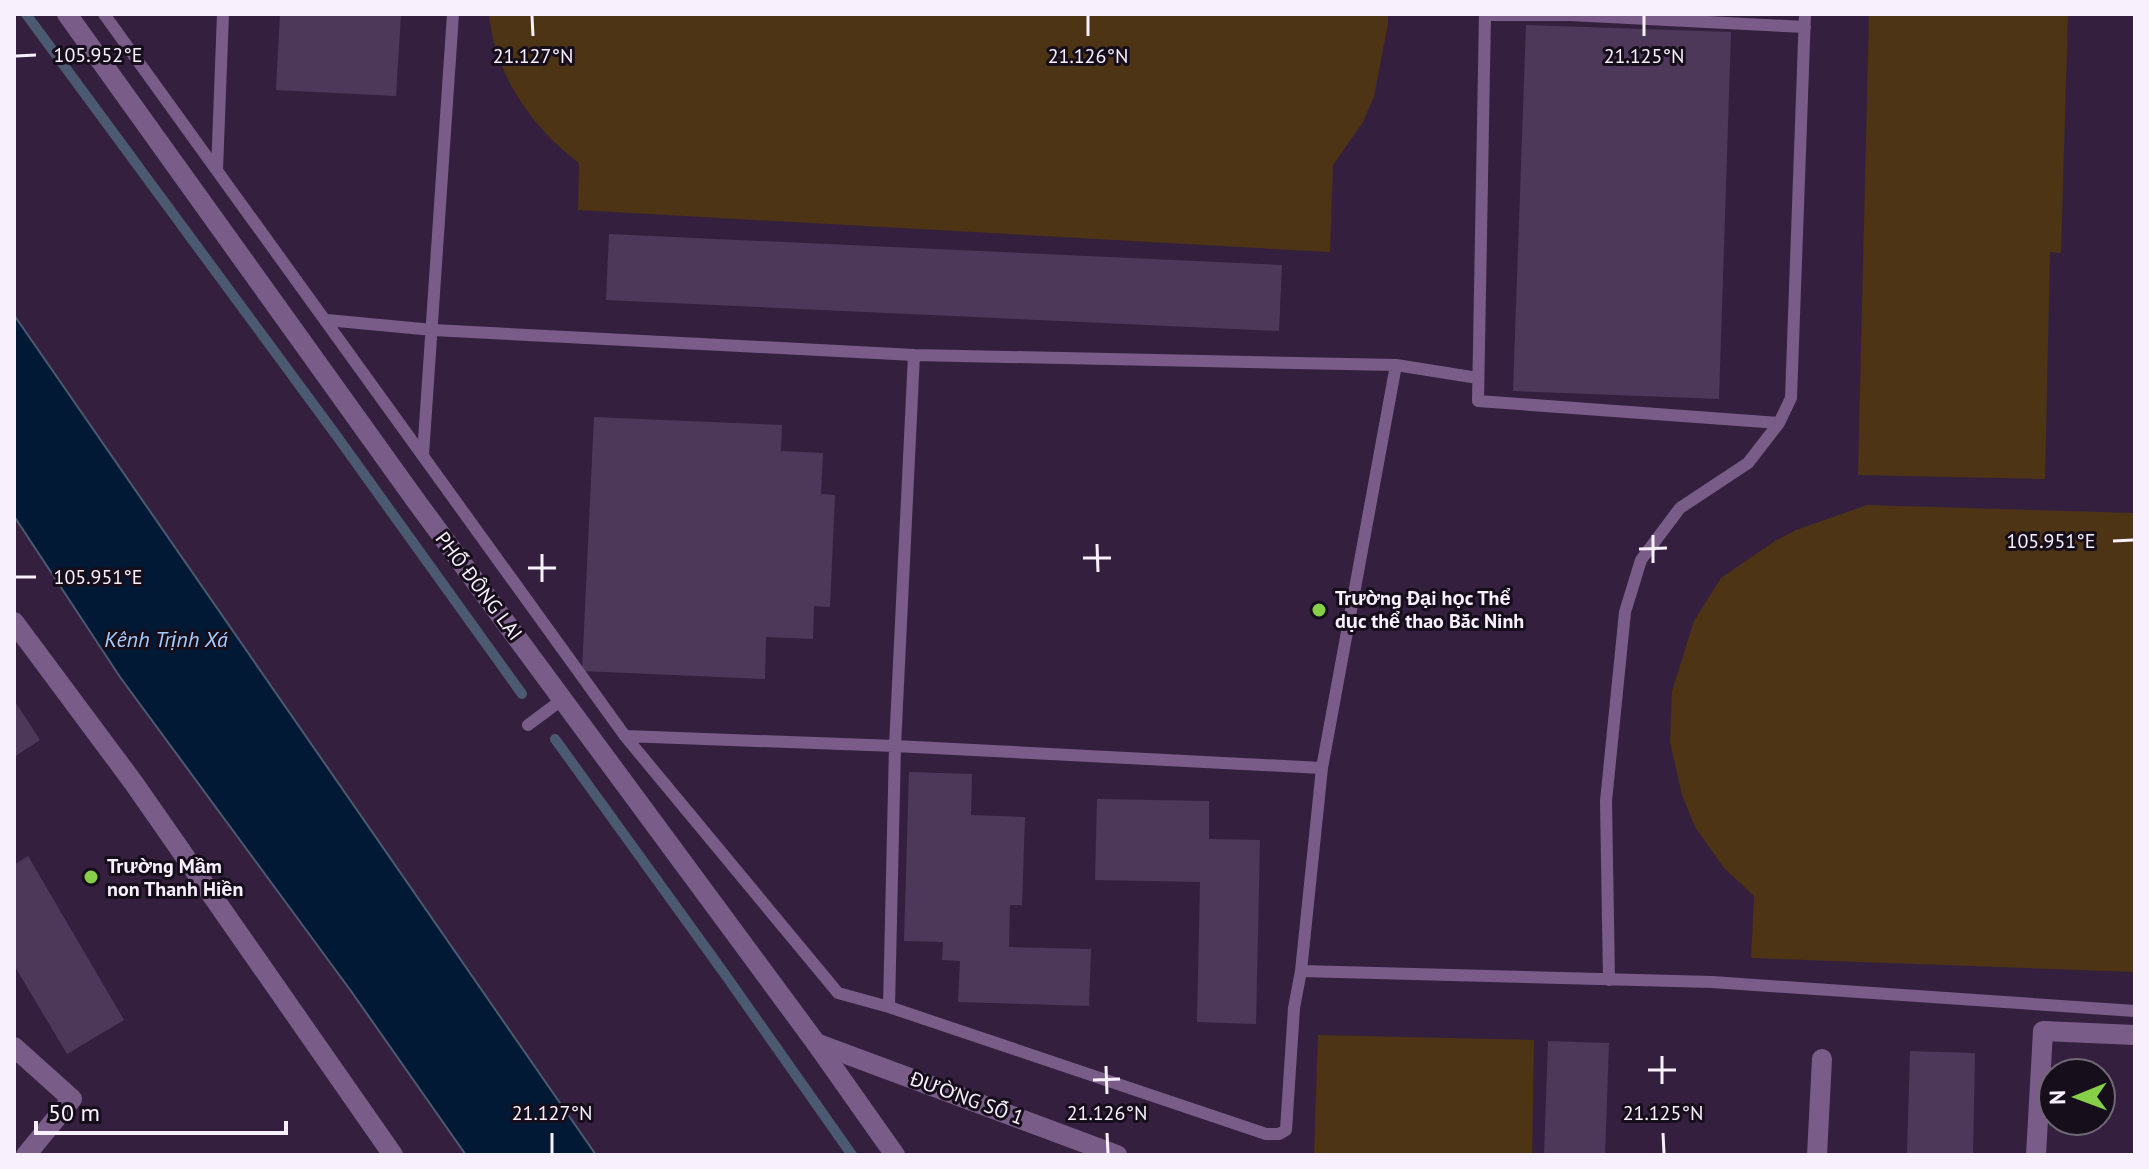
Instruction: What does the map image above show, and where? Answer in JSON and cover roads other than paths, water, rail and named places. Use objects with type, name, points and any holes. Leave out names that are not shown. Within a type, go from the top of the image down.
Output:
[{"type":"street","name":"PHỐ ĐÔNG LAI","points":[[67,14],[419,505],[816,1043],[895,1155]]},
{"type":"street","points":[[14,622],[133,782],[393,1155]]},
{"type":"street","points":[[2036,1155],[2043,1031],[2135,1035]]},
{"type":"street","name":"ĐƯỜNG SỐ 1","points":[[816,1043],[1117,1155]]},
{"type":"street","points":[[14,1047],[72,1099],[26,1155]]},
{"type":"street","points":[[1817,1155],[1822,1059]]},
{"type":"lane","points":[[104,14],[625,736],[838,993],[889,1007],[1266,1134],[1279,1134],[1286,1130],[1294,1008],[1301,971],[1322,768],[1396,365]]},
{"type":"lane","points":[[217,170],[223,14]]},
{"type":"lane","points":[[423,455],[453,14]]},
{"type":"lane","points":[[1609,980],[1606,801],[1625,612],[1641,560],[1680,508],[1748,463],[1779,423],[1791,398],[1805,20],[1485,15],[1478,401],[1779,423]]},
{"type":"lane","points":[[327,320],[433,330],[914,355],[1396,365],[1478,378]]},
{"type":"lane","points":[[889,1007],[895,746],[914,355]]},
{"type":"lane","points":[[528,725],[563,699]]},
{"type":"lane","points":[[625,736],[1322,768]]},
{"type":"lane","points":[[1301,971],[1712,982],[2135,1011]]},
{"type":"water","name":"Kênh Trịnh Xá","points":[[14,315],[596,1155],[466,1155],[351,991],[120,677],[14,516]]},
{"type":"waterway","points":[[26,14],[522,694]]},
{"type":"waterway","points":[[555,739],[852,1155]]},
{"type":"place","name":"Trường Đại học Thể dục thể thao Bắc Ninh","points":[[1319,610]]},
{"type":"place","name":"Trường Mầm non Thanh Hiền","points":[[91,877]]}]
